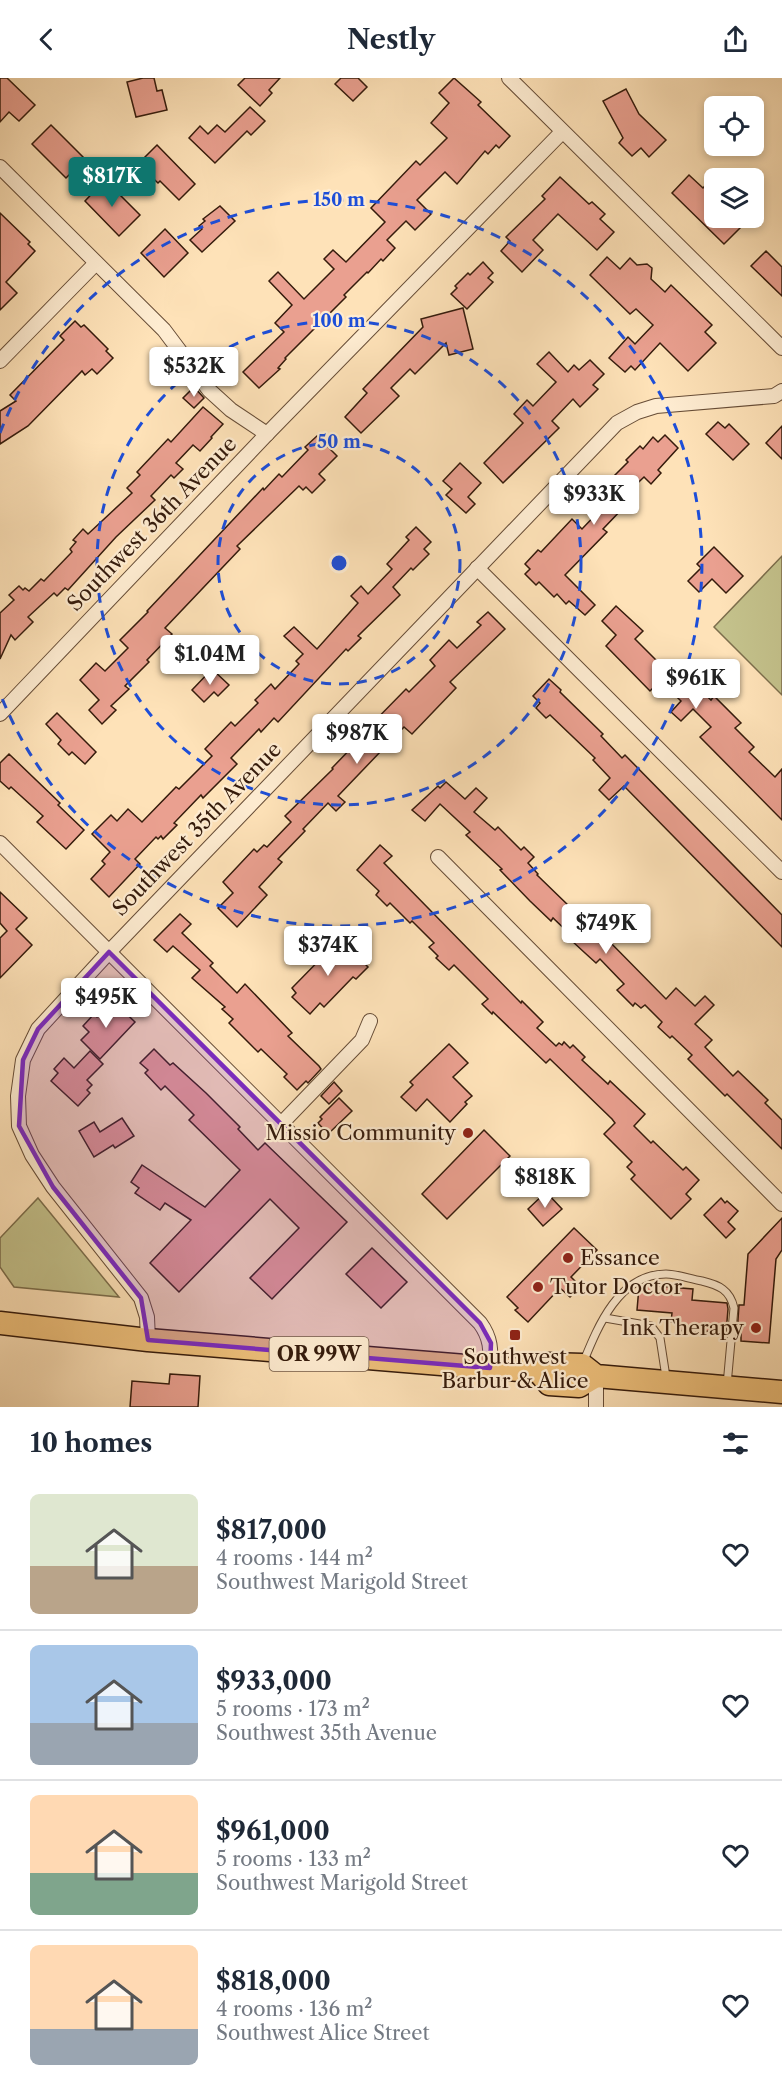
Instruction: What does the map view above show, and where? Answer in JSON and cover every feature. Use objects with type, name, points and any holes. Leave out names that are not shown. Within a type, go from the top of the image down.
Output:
[{"type":"main road","name":"OR 99W","points":[[0,1323],[148,1340],[538,1371],[549,1384],[579,1386],[589,1371],[667,1382],[782,1392]]},
{"type":"street","points":[[509,78],[782,348]]},
{"type":"street","name":"Southwest 36th Avenue","points":[[0,714],[267,434],[562,132]]},
{"type":"street","points":[[0,167],[174,341],[193,371],[209,390],[231,410],[267,434]]},
{"type":"street","points":[[0,361],[96,263]]},
{"type":"street","name":"Southwest 35th Avenue","points":[[148,1340],[147,1317],[141,1299],[53,1187],[32,1155],[19,1126],[18,1096],[23,1060],[38,1029],[109,952],[617,423],[637,412],[656,406],[774,396],[782,391]]},
{"type":"street","points":[[477,568],[782,872]]},
{"type":"street","points":[[0,843],[480,1323],[490,1343],[490,1368]]},
{"type":"street","points":[[438,857],[782,1204]]},
{"type":"street","points":[[282,1123],[362,1040],[370,1021]]},
{"type":"street","points":[[589,1371],[596,1407]]},
{"type":"lane","points":[[589,1371],[595,1334],[614,1303],[639,1280],[667,1274],[716,1284],[726,1290],[732,1299],[734,1308],[727,1387]]},
{"type":"lane","points":[[604,1318],[645,1324],[656,1330],[660,1338],[667,1382]]},
{"type":"highlighted area","points":[[109,952],[480,1323],[491,1343],[490,1368],[148,1340],[141,1298],[53,1187],[19,1126],[23,1060],[38,1029]]},
{"type":"shaded area","points":[[782,556],[782,695],[714,627]]},
{"type":"shaded area","points":[[38,1198],[119,1297],[14,1287],[0,1267],[0,1238]]},
{"type":"building","points":[[0,78],[7,78],[35,105],[19,121],[9,112],[0,122]]},
{"type":"building","points":[[154,78],[157,91],[162,90],[167,110],[136,117],[127,82]]},
{"type":"building","points":[[245,78],[280,78],[269,90],[272,93],[260,106],[238,85]]},
{"type":"building","points":[[341,78],[358,78],[367,87],[353,101],[335,84]]},
{"type":"building","points":[[454,78],[481,102],[478,105],[510,136],[499,148],[496,145],[488,154],[485,151],[457,184],[445,172],[417,200],[431,214],[415,230],[406,221],[387,240],[395,248],[344,295],[346,297],[285,358],[278,368],[280,369],[259,388],[243,372],[284,332],[275,323],[292,305],[269,281],[278,272],[304,299],[334,269],[324,259],[333,250],[346,262],[385,222],[371,208],[416,161],[420,165],[447,138],[431,123],[449,103],[439,93]]},
{"type":"building","points":[[626,89],[639,114],[666,140],[649,157],[641,148],[632,156],[619,143],[623,138],[603,101]]},
{"type":"building","points":[[250,107],[265,121],[251,135],[247,131],[215,163],[189,138],[200,126],[208,134],[217,125],[225,132]]},
{"type":"building","points":[[51,125],[85,159],[66,178],[32,144]]},
{"type":"building","points":[[157,145],[195,184],[179,200],[138,164]]},
{"type":"building","points":[[689,175],[704,187],[704,224],[672,193]]},
{"type":"building","points":[[560,177],[589,204],[592,202],[605,214],[600,219],[614,232],[597,250],[558,214],[533,240],[543,250],[522,272],[501,251],[510,241],[506,237],[545,199],[542,196]]},
{"type":"building","points":[[105,180],[140,215],[119,236],[85,201]]},
{"type":"building","points":[[220,206],[235,221],[202,252],[190,240],[202,229],[199,226],[205,221],[203,219]]},
{"type":"building","points":[[0,213],[30,242],[28,244],[35,251],[6,282],[17,293],[0,310]]},
{"type":"building","points":[[708,228],[740,228],[724,244]]},
{"type":"building","points":[[165,229],[188,253],[164,277],[141,253]]},
{"type":"building","points":[[766,251],[782,267],[782,296],[751,266]]},
{"type":"building","points":[[607,257],[620,269],[630,258],[637,265],[647,264],[652,268],[651,279],[665,292],[671,285],[712,325],[705,332],[716,343],[688,371],[660,343],[635,370],[631,366],[625,372],[609,358],[628,337],[635,344],[653,325],[636,309],[630,314],[590,275]]},
{"type":"building","points":[[483,262],[493,273],[488,278],[493,282],[467,309],[451,294],[457,288],[455,286],[468,273],[470,275]]},
{"type":"building","points":[[463,308],[473,349],[449,355],[446,343],[415,374],[410,369],[391,388],[399,396],[361,433],[345,417],[367,393],[363,389],[423,327],[421,319]]},
{"type":"building","points":[[75,321],[81,327],[84,325],[108,349],[106,351],[113,358],[97,374],[92,369],[85,375],[82,371],[28,426],[0,444],[0,411],[16,401],[10,395],[64,340],[60,336]]},
{"type":"building","points":[[549,352],[568,372],[574,365],[579,370],[590,360],[604,374],[593,385],[598,389],[580,407],[573,399],[552,421],[559,428],[503,483],[484,463],[523,423],[514,414],[527,400],[533,406],[556,382],[537,364]]},
{"type":"building","points":[[194,387],[204,398],[194,408],[183,398]]},
{"type":"building","points":[[203,407],[223,424],[212,438],[200,451],[193,445],[176,463],[183,469],[174,478],[171,475],[151,496],[155,500],[116,537],[68,590],[65,588],[57,596],[54,593],[28,617],[33,622],[15,640],[11,635],[0,659],[0,613],[14,600],[9,595],[19,586],[29,591],[41,579],[44,581],[72,552],[70,549],[76,542],[73,540],[83,529],[88,534],[132,493],[127,488],[140,475],[137,472],[168,439],[171,442]]},
{"type":"building","points":[[718,422],[725,428],[729,424],[749,444],[733,460],[706,434]]},
{"type":"building","points":[[782,426],[782,459],[766,443]]},
{"type":"building","points":[[665,435],[678,448],[658,470],[661,473],[651,484],[644,477],[618,502],[624,507],[603,529],[607,532],[565,575],[595,605],[585,615],[569,601],[566,604],[557,594],[554,597],[539,582],[536,585],[525,574],[530,569],[525,564],[538,550],[541,552],[572,519],[582,529],[605,505],[595,495],[628,462],[626,460],[640,446],[643,449],[653,437],[658,442]]},
{"type":"building","points":[[317,436],[337,456],[319,474],[325,480],[312,493],[306,487],[303,490],[299,486],[237,546],[240,549],[165,628],[172,634],[125,686],[129,689],[111,706],[116,710],[102,724],[89,710],[99,700],[80,680],[96,663],[105,671],[128,648],[120,640],[263,488],[264,490],[279,474],[282,477],[308,450],[305,447]]},
{"type":"building","points":[[460,463],[481,483],[468,497],[475,504],[466,513],[446,495],[452,489],[443,481]]},
{"type":"building","points":[[416,527],[431,542],[424,549],[429,554],[413,570],[411,568],[393,587],[400,595],[358,636],[361,638],[348,651],[346,649],[278,722],[274,718],[261,732],[259,729],[231,758],[237,764],[203,798],[201,795],[174,823],[177,825],[163,839],[161,836],[158,839],[156,837],[135,859],[140,864],[109,897],[91,879],[105,864],[102,861],[110,852],[92,834],[111,815],[117,821],[128,809],[142,822],[176,787],[179,789],[212,756],[205,749],[231,722],[235,726],[258,703],[255,700],[271,684],[275,689],[299,664],[296,661],[303,654],[284,636],[294,627],[317,649],[358,603],[351,596],[361,586],[368,594],[392,569],[387,564],[409,540],[406,537]]},
{"type":"building","points":[[714,547],[743,576],[726,593],[712,579],[699,592],[688,581],[701,568],[697,564]]},
{"type":"building","points":[[616,606],[643,631],[635,639],[672,676],[679,669],[711,700],[714,696],[741,723],[735,728],[754,747],[749,752],[775,777],[782,769],[782,820],[700,737],[711,727],[693,709],[681,721],[671,712],[681,701],[660,681],[650,691],[606,646],[616,635],[602,621]]},
{"type":"building","points":[[488,612],[505,629],[450,682],[456,688],[412,734],[404,727],[338,796],[345,802],[336,811],[328,803],[303,829],[305,831],[278,859],[282,862],[259,887],[267,895],[237,927],[218,908],[233,893],[223,882],[254,849],[257,852],[264,845],[267,847],[291,822],[285,816],[333,769],[360,739],[358,738],[406,689],[409,692],[435,666],[430,660],[449,640],[457,648],[481,625],[477,622]]},
{"type":"building","points":[[212,669],[229,685],[218,696],[214,692],[204,702],[192,690]]},
{"type":"building","points":[[549,679],[603,734],[601,736],[622,758],[625,755],[782,915],[782,947],[624,786],[609,800],[599,790],[610,778],[593,760],[595,758],[550,715],[546,718],[536,708],[540,703],[533,696]]},
{"type":"building","points":[[57,713],[96,752],[85,764],[72,752],[69,755],[58,744],[61,740],[46,724]]},
{"type":"building","points":[[9,754],[60,803],[58,805],[84,830],[66,849],[37,822],[43,816],[11,787],[9,789],[0,781],[0,763]]},
{"type":"building","points":[[446,782],[465,799],[476,788],[487,798],[474,812],[495,830],[498,827],[521,850],[524,847],[534,857],[528,863],[537,875],[602,938],[604,936],[666,999],[676,988],[695,1006],[705,996],[714,1005],[695,1024],[712,1040],[705,1047],[733,1076],[738,1071],[768,1100],[765,1103],[782,1120],[782,1149],[688,1059],[692,1055],[672,1036],[670,1038],[658,1027],[662,1022],[645,1005],[641,1008],[635,1003],[633,1006],[617,990],[624,984],[600,959],[596,963],[573,942],[575,939],[553,918],[551,921],[530,901],[500,870],[502,869],[466,835],[470,832],[440,804],[425,821],[412,810],[438,786],[440,788]]},
{"type":"building","points":[[380,845],[392,856],[384,863],[521,1003],[522,1001],[543,1022],[537,1028],[556,1046],[564,1042],[570,1048],[573,1045],[585,1057],[582,1060],[608,1084],[610,1081],[645,1114],[634,1126],[683,1170],[686,1167],[699,1180],[686,1194],[691,1199],[671,1219],[631,1179],[635,1175],[627,1167],[632,1162],[604,1134],[615,1123],[612,1119],[550,1059],[546,1063],[493,1012],[492,1014],[482,1004],[488,999],[454,965],[449,970],[436,958],[438,956],[429,947],[434,943],[412,921],[410,923],[390,903],[387,906],[376,895],[379,891],[357,870]]},
{"type":"building","points":[[0,892],[27,918],[16,929],[32,945],[0,978],[0,938],[7,931],[0,923]]},
{"type":"building","points":[[180,914],[191,924],[182,933],[213,963],[210,966],[237,993],[245,984],[292,1033],[288,1036],[319,1066],[321,1069],[308,1083],[306,1081],[297,1090],[284,1077],[287,1074],[261,1049],[258,1052],[229,1023],[233,1019],[222,1009],[225,1007],[192,978],[200,970],[173,946],[167,952],[154,940]]},
{"type":"building","points":[[340,939],[368,967],[356,979],[353,977],[324,1007],[320,1003],[310,1014],[292,997],[296,993],[292,988]]},
{"type":"building","points":[[113,1001],[135,1022],[100,1059],[81,1040],[89,1032],[83,1026],[94,1014],[97,1017]]},
{"type":"building","points":[[449,1044],[468,1063],[453,1077],[472,1096],[450,1122],[427,1099],[416,1111],[401,1097],[413,1085],[410,1082]]},
{"type":"building","points":[[154,1049],[170,1065],[173,1063],[206,1093],[240,1127],[238,1129],[258,1150],[265,1143],[347,1222],[272,1299],[250,1278],[299,1228],[270,1199],[179,1292],[150,1263],[191,1220],[165,1203],[160,1210],[135,1193],[139,1188],[131,1182],[142,1165],[205,1207],[240,1170],[189,1120],[194,1115],[165,1086],[161,1090],[145,1073],[148,1070],[140,1063]]},
{"type":"building","points":[[90,1051],[103,1064],[87,1080],[92,1085],[87,1090],[90,1093],[78,1106],[51,1081],[58,1073],[54,1069],[64,1058],[74,1068]]},
{"type":"building","points":[[334,1082],[342,1091],[329,1104],[321,1096]]},
{"type":"building","points":[[339,1098],[352,1111],[328,1134],[318,1123],[322,1119],[320,1117]]},
{"type":"building","points":[[122,1118],[134,1136],[94,1157],[79,1131],[94,1122],[100,1132]]},
{"type":"building","points":[[484,1130],[510,1156],[447,1219],[422,1194]]},
{"type":"building","points":[[539,1173],[549,1182],[539,1193],[529,1183]]},
{"type":"building","points":[[546,1192],[562,1209],[543,1226],[528,1209]]},
{"type":"building","points":[[721,1198],[738,1211],[728,1222],[735,1229],[726,1238],[704,1215]]},
{"type":"building","points":[[782,1218],[782,1250],[776,1259],[769,1343],[741,1341],[741,1334],[737,1334],[739,1305],[744,1305],[748,1254]]},
{"type":"building","points":[[574,1228],[597,1250],[571,1277],[580,1286],[570,1297],[560,1288],[528,1322],[515,1310],[518,1308],[507,1297]]},
{"type":"building","points":[[372,1248],[407,1282],[381,1308],[346,1274]]},
{"type":"building","points":[[645,1285],[693,1289],[692,1300],[727,1303],[726,1333],[676,1330],[677,1323],[671,1322],[672,1313],[637,1310],[639,1287]]},
{"type":"building","points":[[170,1374],[200,1376],[198,1407],[130,1407],[132,1381],[169,1384]]},
{"type":"place","name":"Missio Community","points":[[468,1133]]},
{"type":"place","name":"Essance","points":[[568,1258]]},
{"type":"place","name":"Tutor Doctor","points":[[538,1287]]},
{"type":"place","name":"Ink Therapy","points":[[756,1328]]},
{"type":"place","name":"Southwest Barbur & Alice","points":[[515,1335]]}]
